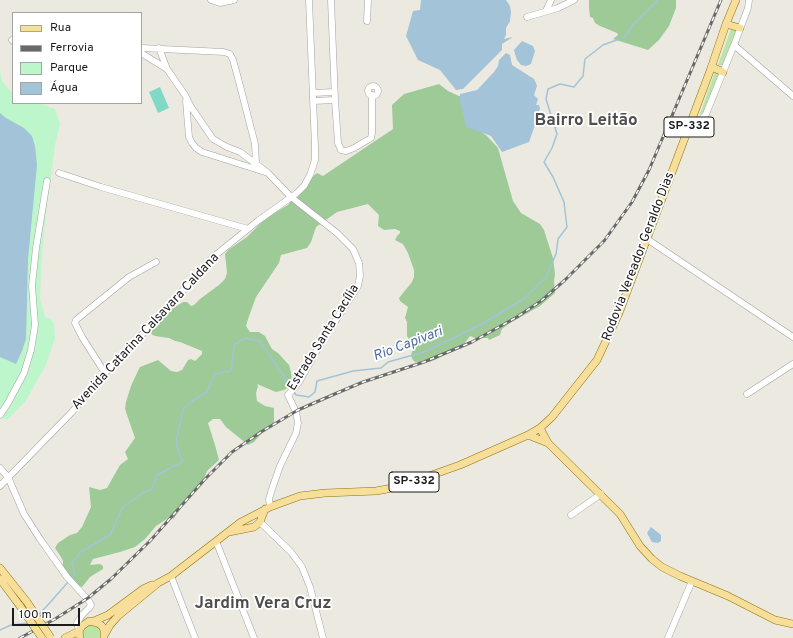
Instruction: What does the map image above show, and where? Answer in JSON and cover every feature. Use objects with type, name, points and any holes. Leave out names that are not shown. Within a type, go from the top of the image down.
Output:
[{"type":"main road","name":"Rodovia Vereador Geraldo Dias","points":[[94,621],[108,615],[144,589],[171,576],[241,522],[268,508],[300,496],[325,493],[376,491],[398,487],[460,466],[528,435],[540,428],[555,414],[601,354],[620,313],[736,0]]},
{"type":"main road","points":[[726,24],[740,28]]},
{"type":"main road","points":[[712,66],[723,72]]},
{"type":"main road","points":[[540,428],[548,443],[620,514],[640,546],[662,567],[728,596],[774,620],[793,624]]},
{"type":"main road","points":[[528,435],[548,443]]},
{"type":"main road","points":[[253,515],[257,517],[260,522],[268,508]]},
{"type":"main road","points":[[241,522],[244,530]]},
{"type":"main road","name":"Rodovia Vereador Geraldo Dias","points":[[228,532],[254,527],[260,522]]},
{"type":"main road","points":[[0,568],[26,601],[51,638]]},
{"type":"main road","points":[[0,579],[42,638]]},
{"type":"main road","name":"Rodovia Vereador Geraldo Dias","points":[[104,637],[110,625],[118,616],[158,583]]},
{"type":"main road","name":"SP-332","points":[[65,638],[79,633],[85,623],[94,621],[102,626],[104,637]]},
{"type":"street","points":[[211,0],[220,3],[234,0]]},
{"type":"street","name":"Avenida Catarina Calsavara Caldana","points":[[0,486],[72,412],[105,373],[156,320],[212,258],[304,186],[310,175],[315,160],[309,0]]},
{"type":"street","points":[[331,0],[334,92],[338,147],[341,150],[346,151],[371,138],[372,95]]},
{"type":"street","points":[[367,21],[368,0]]},
{"type":"street","points":[[546,11],[551,0]]},
{"type":"street","points":[[527,17],[558,8],[574,0]]},
{"type":"street","points":[[685,137],[706,114],[748,8],[749,0]]},
{"type":"street","points":[[734,45],[793,96]]},
{"type":"street","points":[[142,48],[224,52],[230,54],[233,60],[255,144],[256,163]]},
{"type":"street","points":[[159,48],[167,69]]},
{"type":"street","points":[[142,54],[167,69]]},
{"type":"street","name":"Estrada Santa Cacília","points":[[167,69],[213,139],[240,152],[268,173],[291,197],[337,233],[353,249],[359,263],[360,276],[358,286],[321,342],[299,382],[288,397],[296,412],[298,422],[296,433],[283,460],[272,489],[268,508]]},
{"type":"street","points":[[313,93],[334,92]]},
{"type":"street","points":[[185,95],[189,137],[192,144],[196,148],[202,152],[268,173]]},
{"type":"street","points":[[313,101],[335,100]]},
{"type":"street","points":[[59,173],[101,187],[248,229]]},
{"type":"street","points":[[0,415],[24,373],[31,350],[35,325],[33,281],[36,248],[47,181]]},
{"type":"street","points":[[647,239],[793,337]]},
{"type":"street","points":[[105,373],[82,337],[75,323],[76,320],[129,277],[156,262]]},
{"type":"street","points":[[747,394],[793,364]]},
{"type":"street","points":[[0,468],[8,477],[24,514],[67,577],[91,605],[78,619],[77,623],[79,633]]},
{"type":"street","points":[[571,515],[601,494]]},
{"type":"street","points":[[260,522],[291,552],[302,566],[310,587],[323,638]]},
{"type":"street","points":[[216,541],[254,638]]},
{"type":"street","points":[[0,564],[10,574],[26,601]]},
{"type":"street","points":[[171,576],[195,638]]},
{"type":"street","points":[[668,638],[692,580]]},
{"type":"green space","points":[[589,0],[676,0],[676,8],[669,26],[659,40],[648,50],[613,39],[618,35],[617,33],[600,26],[595,23],[593,18],[590,17]]},
{"type":"green space","points":[[731,29],[736,29],[735,34],[723,65],[718,65]]},
{"type":"green space","points":[[0,70],[2,81],[12,93],[12,104],[42,104],[55,109],[60,124],[55,145],[44,230],[40,299],[45,317],[52,320],[54,324],[55,339],[45,367],[25,402],[7,420],[0,417]]},
{"type":"green space","points":[[717,71],[720,75],[704,114],[700,114],[715,72]]},
{"type":"green space","points":[[439,84],[448,91],[459,96],[466,96],[478,130],[487,136],[498,148],[513,201],[521,213],[540,224],[544,230],[553,258],[555,293],[540,306],[502,329],[500,335],[489,340],[488,338],[475,338],[470,336],[461,348],[429,362],[415,362],[411,356],[413,347],[407,336],[407,322],[405,318],[408,307],[400,301],[399,298],[412,282],[414,270],[403,244],[395,240],[400,231],[395,229],[384,230],[378,226],[379,215],[368,204],[337,212],[316,227],[311,242],[307,248],[281,255],[279,263],[256,297],[248,319],[246,326],[250,332],[259,332],[265,336],[272,349],[289,365],[291,372],[291,386],[284,390],[276,392],[257,384],[257,401],[265,406],[274,408],[274,424],[262,433],[254,442],[248,445],[226,427],[220,419],[213,419],[208,423],[219,460],[207,471],[203,481],[184,503],[173,520],[173,515],[156,526],[145,539],[135,547],[93,559],[90,565],[100,564],[103,566],[103,569],[90,577],[82,587],[77,585],[63,567],[63,561],[55,548],[58,543],[70,535],[77,533],[82,527],[91,507],[89,487],[100,490],[107,488],[120,465],[128,459],[125,452],[135,438],[125,409],[131,386],[140,367],[158,360],[171,371],[177,372],[182,370],[188,360],[191,359],[195,361],[202,354],[202,351],[180,342],[169,338],[155,336],[148,332],[167,312],[183,302],[187,302],[191,306],[194,305],[219,285],[225,279],[227,273],[225,254],[228,250],[247,237],[266,218],[288,205],[305,183],[317,173],[323,176],[393,129],[392,105],[404,94]]},
{"type":"green space","points":[[91,624],[99,627],[101,631],[100,638],[83,638],[82,633],[85,627]]},
{"type":"shaded area","points":[[160,87],[169,108],[158,113],[149,92]]},
{"type":"water","points":[[421,0],[506,0],[510,6],[511,12],[510,21],[506,28],[506,35],[504,39],[513,37],[502,44],[502,50],[463,89],[456,90],[440,70],[418,60],[406,36],[413,11],[420,10]]},
{"type":"water","points":[[522,41],[533,46],[535,51],[531,64],[526,66],[521,65],[517,60],[514,50]]},
{"type":"water","points":[[506,53],[510,55],[512,65],[534,79],[537,86],[534,95],[538,99],[536,105],[539,105],[540,109],[538,113],[539,117],[529,142],[502,152],[491,136],[466,127],[460,101],[460,94],[477,90],[494,72],[498,66],[499,60]]},
{"type":"water","points":[[0,113],[24,128],[32,136],[35,146],[37,165],[28,259],[26,339],[16,364],[0,357]]},
{"type":"water","points":[[651,527],[661,535],[661,541],[658,543],[652,542],[647,533]]},
{"type":"waterway","name":"Rio Capivari","points":[[294,392],[296,395],[309,397],[315,392],[317,381],[353,371],[381,368],[388,362],[424,352],[480,325],[525,298],[546,277],[556,254],[558,239],[567,227],[564,202],[553,177],[544,162],[552,148],[557,134],[546,99],[548,89],[560,84],[574,87],[583,76],[585,59],[603,45],[625,37],[632,26],[658,0]]},
{"type":"waterway","name":"Rio Capivari","points":[[71,578],[75,575],[72,563],[82,551],[110,535],[123,507],[143,493],[152,489],[157,475],[182,462],[176,442],[183,409],[192,401],[207,392],[215,374],[231,371],[234,345],[245,338],[260,341],[291,387]]},
{"type":"waterway","name":"Rio Capivari","points":[[38,615],[69,581]]},
{"type":"waterway","name":"Rio Capivari","points":[[0,630],[11,625],[29,623]]},
{"type":"railway","points":[[20,638],[55,619],[88,598],[111,579],[150,541],[206,478],[232,452],[261,432],[298,410],[337,393],[363,382],[424,362],[472,342],[517,317],[541,301],[565,280],[604,241],[632,202],[649,170],[721,0]]},
{"type":"district","name":"Bairro Leitão","points":[[586,122]]},
{"type":"district","name":"Jardim Vera Cruz","points":[[263,605]]}]
